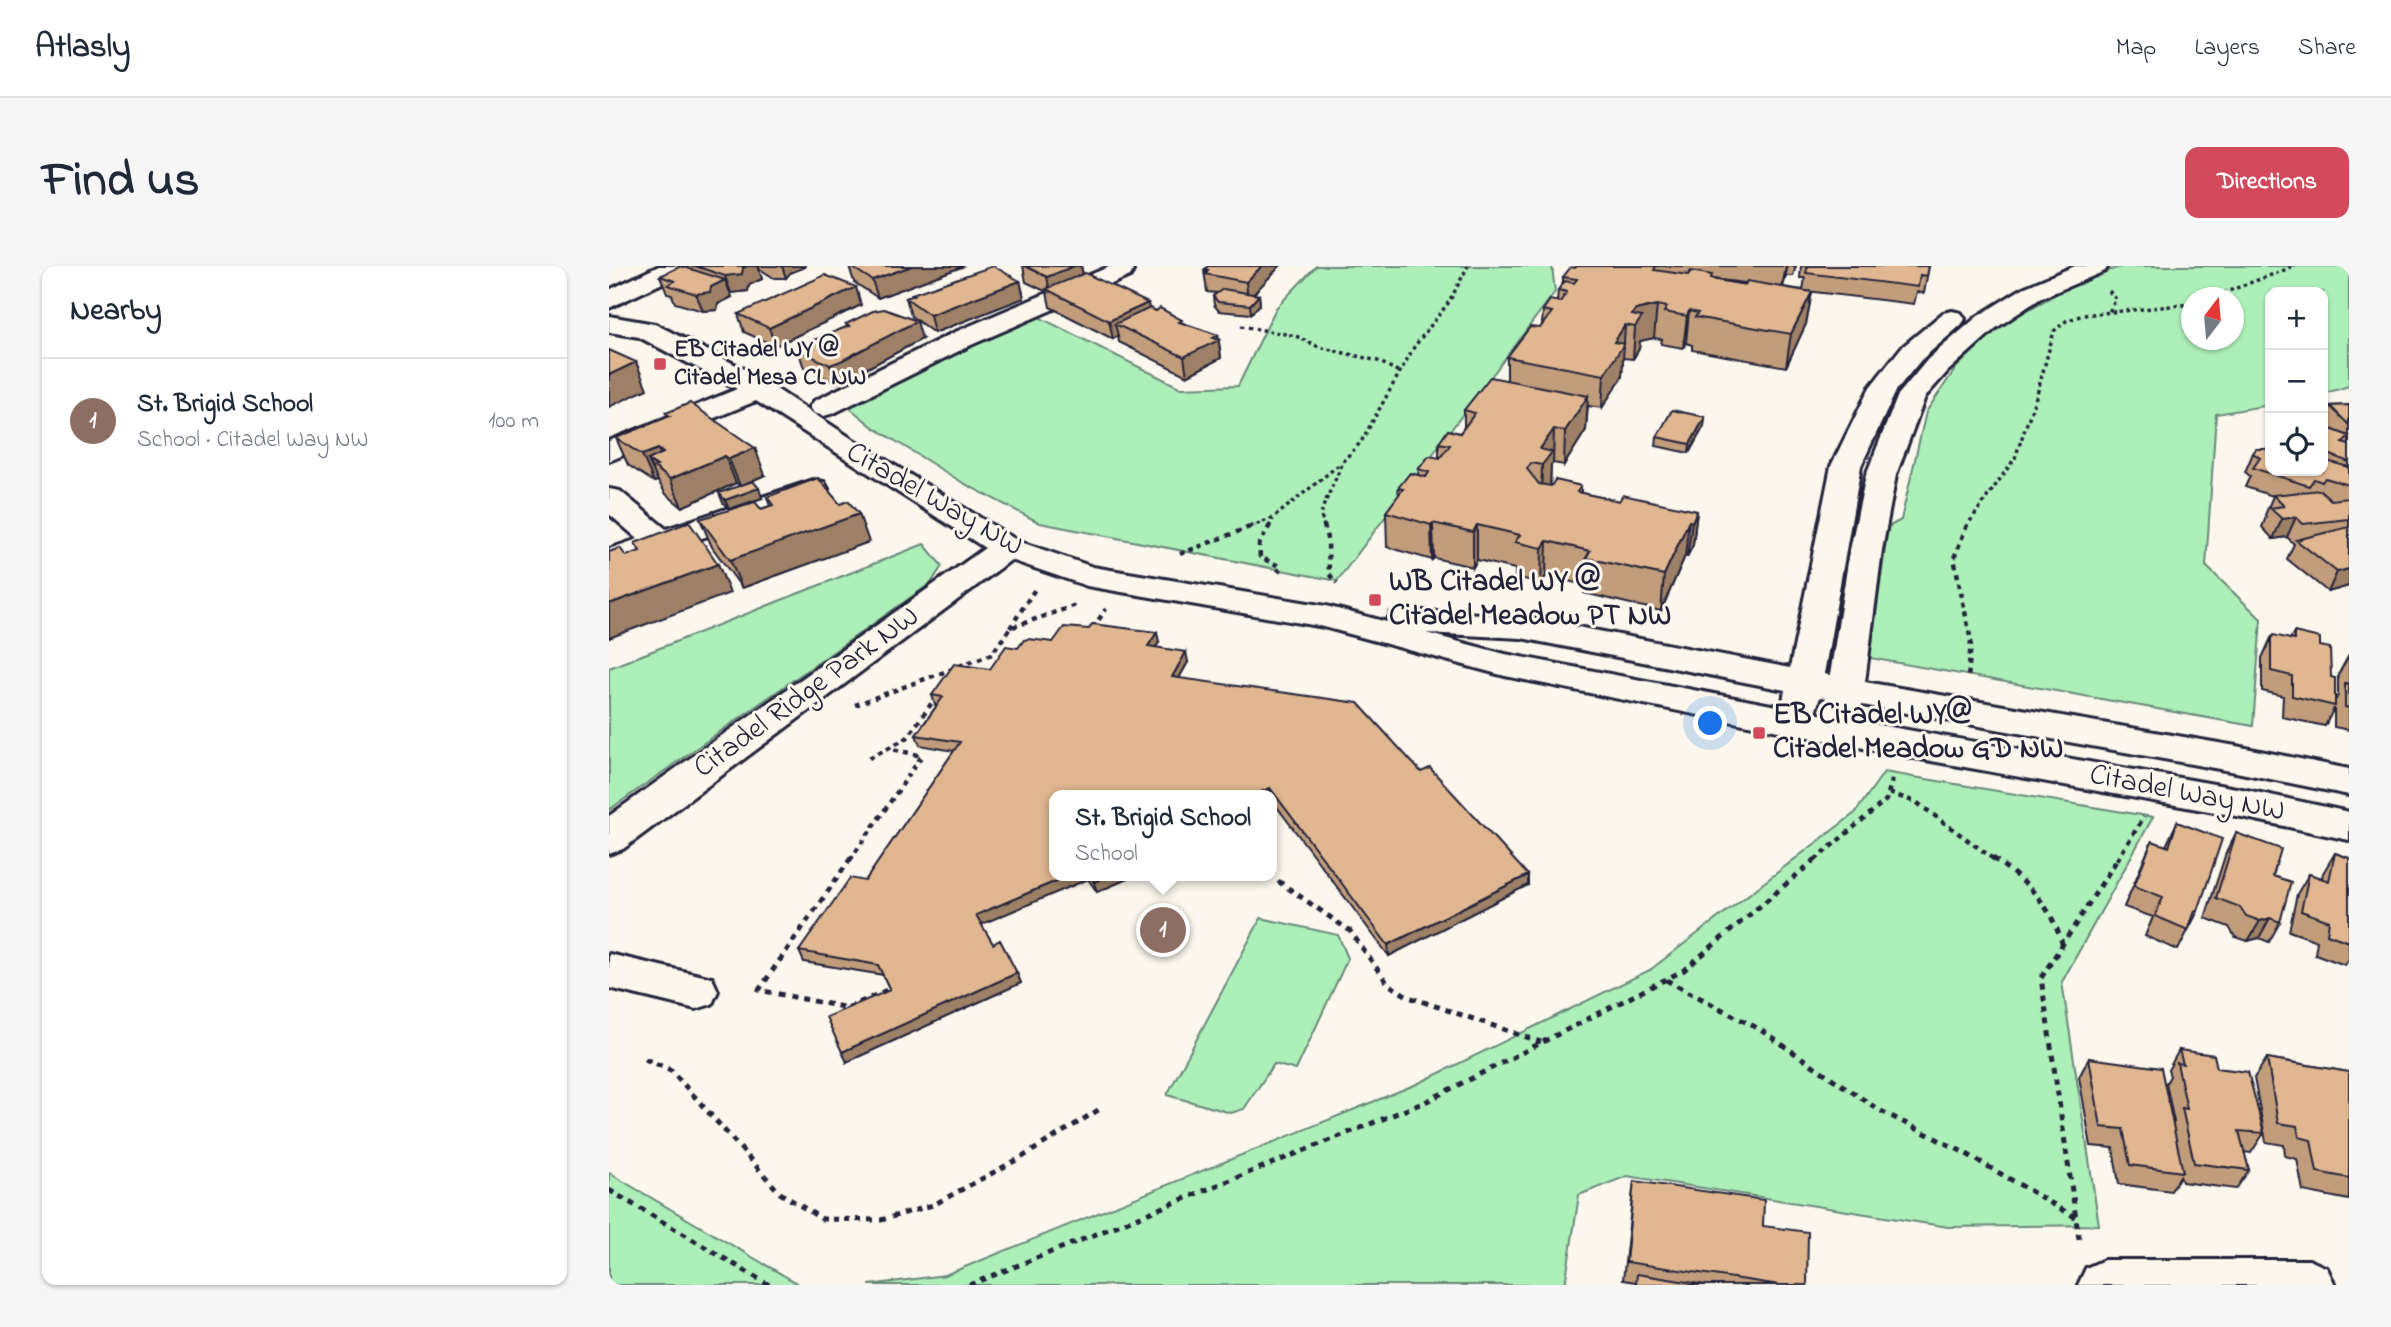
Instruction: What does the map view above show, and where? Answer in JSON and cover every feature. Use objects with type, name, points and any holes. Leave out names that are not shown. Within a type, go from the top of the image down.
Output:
[{"type":"street","points":[[609,300],[679,266]]},
{"type":"street","points":[[1797,722],[1846,467],[1871,410],[1900,366],[1964,309],[2008,284],[2048,266]]},
{"type":"street","points":[[1840,729],[1866,550],[1881,475],[1912,395],[1938,365],[1987,322],[2032,293],[2096,266]]},
{"type":"street","points":[[824,407],[963,339],[1121,271]]},
{"type":"street","name":"Citadel Way NW","points":[[609,324],[646,330],[689,350],[748,384],[1007,548],[1087,576],[1326,617],[1505,665],[1797,722],[2242,803],[2349,826]]},
{"type":"street","points":[[609,429],[748,384]]},
{"type":"street","points":[[609,452],[748,384]]},
{"type":"street","points":[[609,560],[813,489]]},
{"type":"street","points":[[609,498],[660,541]]},
{"type":"street","name":"Citadel Ridge Park NW","points":[[609,839],[1007,548]]},
{"type":"street","name":"Citadel Way NW","points":[[1326,617],[1521,627],[1846,690],[2236,759],[2349,782]]},
{"type":"street","points":[[2236,759],[2242,803]]},
{"type":"street","points":[[609,971],[697,991]]},
{"type":"street","points":[[2104,1285],[2309,1285]]},
{"type":"path","points":[[1179,554],[1273,519],[1344,460],[1361,442],[1414,347],[1449,302],[1468,266]]},
{"type":"path","points":[[2239,287],[2295,266]]},
{"type":"path","points":[[2109,313],[2116,299],[2115,294]]},
{"type":"path","points":[[1968,686],[1971,641],[1954,558],[1966,526],[1996,488],[2015,458],[2037,394],[2054,331],[2066,321],[2083,315],[2181,307]]},
{"type":"path","points":[[1241,326],[1296,336],[1319,347],[1385,364],[1401,373]]},
{"type":"path","points":[[1337,583],[1329,574],[1328,543],[1321,516],[1344,460]]},
{"type":"path","points":[[1273,519],[1259,545],[1260,557],[1281,568],[1278,572]]},
{"type":"path","points":[[992,654],[1036,589]]},
{"type":"path","points":[[1010,628],[1087,601]]},
{"type":"path","points":[[1089,634],[1108,606]]},
{"type":"path","points":[[844,708],[992,654],[1005,657]]},
{"type":"path","points":[[953,675],[959,666]]},
{"type":"path","points":[[869,758],[907,738],[939,693]]},
{"type":"path","points":[[887,990],[848,1008],[759,990],[922,755],[888,748]]},
{"type":"path","points":[[969,1285],[1426,1102],[1684,970],[1886,800],[1896,764]]},
{"type":"path","points":[[1889,793],[1916,802],[2019,877],[2042,899],[2054,918],[2062,944]]},
{"type":"path","points":[[2079,1239],[2041,978],[2148,811]]},
{"type":"path","points":[[1279,881],[1350,931],[1388,984],[1409,997],[1541,1042]]},
{"type":"path","points":[[1665,979],[1759,1029],[1878,1110],[1965,1153],[2075,1217]]},
{"type":"path","points":[[645,1059],[671,1070],[781,1193],[821,1219],[881,1220],[933,1205],[1024,1156],[1103,1107]]},
{"type":"path","points":[[609,1190],[769,1285]]},
{"type":"green space","points":[[1316,266],[1552,266],[1555,292],[1337,581],[1040,523],[963,483],[873,427],[846,405],[1033,314],[1181,388],[1238,386],[1276,308]]},
{"type":"green space","points":[[2123,266],[2349,266],[2349,386],[2328,392],[2328,287],[2265,287],[2265,406],[2216,414],[2206,566],[2261,619],[2253,726],[1870,658],[1888,527],[1901,520],[1926,412],[1956,368],[1999,326],[2085,278]]},
{"type":"green space","points":[[924,544],[942,566],[931,583],[609,810],[609,668]]},
{"type":"green space","points":[[1884,772],[2153,817],[2062,982],[2099,1225],[1948,1227],[1627,1176],[1579,1195],[1565,1285],[869,1285],[945,1275],[1417,1084],[1650,970],[1855,813]]},
{"type":"green space","points":[[1261,918],[1338,935],[1348,958],[1296,1070],[1274,1064],[1244,1109],[1231,1113],[1167,1095]]},
{"type":"green space","points":[[609,1173],[800,1285],[609,1285]]},
{"type":"building","points":[[681,266],[725,280],[711,287],[710,292],[696,294],[668,285],[675,281],[660,276]]},
{"type":"building","points":[[695,266],[747,266],[743,268],[742,274],[725,276]]},
{"type":"building","points":[[850,266],[912,266],[872,280]]},
{"type":"building","points":[[993,266],[1020,281],[930,315],[906,298],[914,295],[912,294]]},
{"type":"building","points":[[1025,266],[1074,266],[1047,277]]},
{"type":"building","points":[[1208,266],[1262,266],[1246,282],[1205,274],[1208,270],[1204,270]]},
{"type":"building","points":[[1656,266],[1654,270],[1688,275],[1691,271],[1712,275],[1710,279],[1745,285],[1747,281],[1812,292],[1791,334],[1695,317],[1698,313],[1689,311],[1687,316],[1664,312],[1667,307],[1657,305],[1635,310],[1632,315],[1642,317],[1635,327],[1625,325],[1614,342],[1624,344],[1604,375],[1507,357],[1530,327],[1540,328],[1552,312],[1543,310],[1550,300],[1560,302],[1567,292],[1558,290],[1565,281],[1574,283],[1577,279],[1563,277],[1571,267]]},
{"type":"building","points":[[1808,266],[1929,266],[1927,276],[1920,275],[1918,287],[1806,273]]},
{"type":"building","points":[[1085,273],[1148,303],[1109,321],[1046,289]]},
{"type":"building","points":[[825,275],[856,287],[769,328],[738,314]]},
{"type":"building","points":[[1223,289],[1259,295],[1250,305],[1218,302],[1213,296]]},
{"type":"building","points":[[1150,308],[1156,311],[1160,308],[1182,320],[1179,322],[1218,335],[1213,338],[1219,340],[1184,357],[1115,324]]},
{"type":"building","points":[[884,309],[917,321],[830,365],[798,350],[807,346],[804,344],[849,326],[846,324],[873,311]]},
{"type":"building","points":[[609,350],[636,362],[609,375]]},
{"type":"building","points":[[1490,377],[1588,396],[1565,431],[1554,429],[1540,449],[1552,452],[1542,465],[1531,463],[1527,469],[1539,484],[1551,486],[1555,480],[1581,486],[1577,492],[1619,501],[1623,495],[1697,511],[1692,522],[1689,521],[1664,575],[1586,558],[1590,551],[1547,541],[1542,548],[1515,542],[1520,535],[1477,525],[1473,532],[1433,523],[1431,525],[1386,512],[1403,489],[1398,488],[1410,473],[1426,477],[1429,472],[1418,469],[1429,456],[1440,458],[1450,445],[1439,443],[1448,430],[1460,433],[1475,413],[1464,410]]},
{"type":"building","points":[[690,403],[755,448],[729,459],[725,456],[670,479],[648,460],[663,453],[658,449],[642,455],[616,438],[670,416],[666,413]]},
{"type":"building","points":[[2349,405],[2349,425],[2330,406]]},
{"type":"building","points":[[1672,410],[1705,417],[1690,444],[1657,437]]},
{"type":"building","points":[[2328,428],[2349,436],[2342,443],[2349,445],[2349,462],[2328,454]]},
{"type":"building","points":[[2256,449],[2265,449],[2265,472],[2253,468],[2260,458],[2253,453]]},
{"type":"building","points":[[2328,461],[2349,467],[2349,485],[2325,478],[2322,482],[2314,479],[2309,486],[2278,476],[2328,476]]},
{"type":"building","points":[[818,478],[840,504],[848,501],[859,514],[730,560],[700,519],[755,502],[761,509],[773,505],[767,497]]},
{"type":"building","points":[[753,481],[759,488],[725,500],[719,493]]},
{"type":"building","points":[[2320,490],[2331,500],[2349,498],[2349,519],[2303,524],[2296,517],[2282,519],[2270,508],[2284,506],[2273,495]]},
{"type":"building","points":[[689,522],[718,564],[609,604],[609,552],[620,548],[626,556],[640,551],[635,543]]},
{"type":"building","points":[[2349,527],[2349,569],[2337,572],[2296,540]]},
{"type":"building","points":[[1092,624],[1157,632],[1148,646],[1186,652],[1172,677],[1358,703],[1421,772],[1430,768],[1528,875],[1388,945],[1277,797],[1277,790],[1049,790],[1049,881],[1056,881],[976,915],[993,944],[1000,940],[1017,973],[842,1052],[826,1017],[890,990],[878,965],[799,951],[850,878],[865,881],[960,742],[916,735],[943,697],[932,695],[954,664],[990,669],[1006,646],[1018,648],[1028,639],[1053,642],[1064,627],[1089,629]]},
{"type":"building","points":[[2294,632],[2320,638],[2320,646],[2330,648],[2331,677],[2335,678],[2335,706],[2292,696],[2292,676],[2271,671],[2271,638],[2274,635],[2294,640]]},
{"type":"building","points":[[2345,683],[2349,684],[2349,708],[2345,707]]},
{"type":"building","points":[[2177,822],[2222,839],[2198,911],[2195,911],[2188,930],[2155,916],[2163,897],[2134,886],[2152,841],[2169,847]]},
{"type":"building","points":[[2236,833],[2281,849],[2273,876],[2291,882],[2280,922],[2270,918],[2260,921],[2246,916],[2240,907],[2216,898]]},
{"type":"building","points":[[2335,853],[2349,858],[2349,942],[2327,934],[2329,921],[2301,911],[2309,874],[2329,881]]},
{"type":"building","points":[[2179,1050],[2214,1055],[2217,1068],[2248,1072],[2264,1133],[2239,1131],[2249,1170],[2194,1163],[2182,1108],[2187,1109],[2177,1063],[2183,1064]]},
{"type":"building","points":[[2089,1058],[2161,1068],[2183,1172],[2130,1165],[2123,1129],[2101,1127]]},
{"type":"building","points":[[2267,1058],[2349,1072],[2349,1178],[2317,1172],[2311,1140],[2299,1137],[2297,1126],[2278,1123]]},
{"type":"building","points":[[1634,1181],[1764,1200],[1763,1226],[1808,1232],[1807,1285],[1780,1285],[1626,1262]]},
{"type":"building","points":[[1637,1274],[1706,1285],[1636,1285]]},
{"type":"place","name":"EB Citadel WY @ Citadel Mesa CL NW","points":[[660,364]]},
{"type":"place","name":"WB Citadel WY @ Citadel Meadow PT NW","points":[[1375,600]]},
{"type":"place","name":"EB Citadel WY@ Citadel Meadow GD NW","points":[[1759,733]]},
{"type":"place","name":"St. Brigid School","points":[[1163,930]]}]
